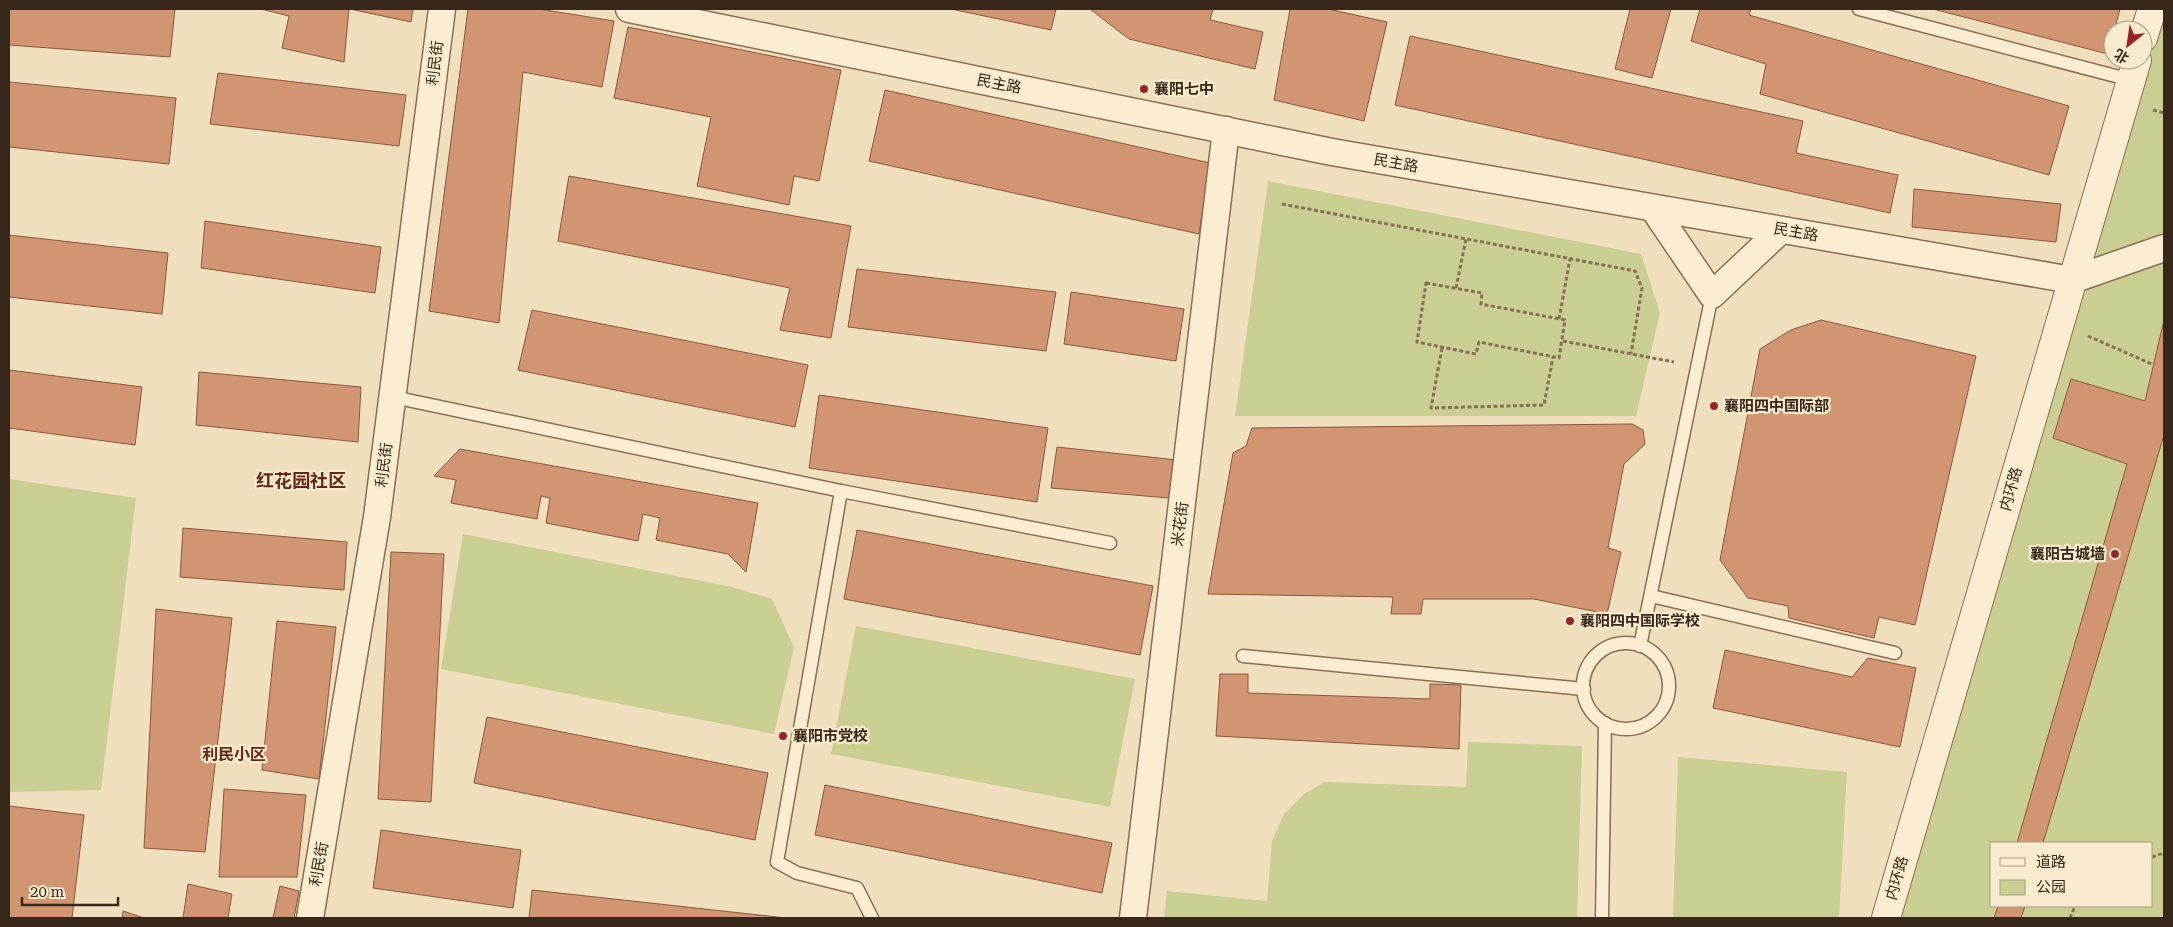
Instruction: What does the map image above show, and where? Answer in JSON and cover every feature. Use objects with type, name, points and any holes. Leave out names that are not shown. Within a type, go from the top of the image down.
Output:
[{"type":"street","name":"利民街","points":[[310,918],[378,517],[442,9]]},
{"type":"street","name":"民主路","points":[[629,9],[1332,152],[2072,280],[2164,248]]},
{"type":"street","name":"内环路","points":[[1886,918],[2134,70]]},
{"type":"street","name":"米花街","points":[[1133,918],[1226,130]]},
{"type":"street","points":[[1653,208],[1712,295],[1781,230]]},
{"type":"lane","points":[[1859,9],[2103,63]]},
{"type":"lane","points":[[1640,646],[1712,295]]},
{"type":"lane","points":[[393,397],[840,491],[1110,543]]},
{"type":"lane","points":[[840,491],[777,862],[797,873],[857,888],[872,918]]},
{"type":"lane","points":[[1651,596],[1895,653]]},
{"type":"lane","points":[[1627,644],[1640,646],[1653,653],[1663,663],[1668,676],[1670,690],[1666,704],[1658,716],[1646,725],[1633,729],[1619,728],[1605,723],[1594,714],[1587,703],[1584,689],[1585,675],[1591,662],[1600,652],[1613,646],[1627,644]]},
{"type":"lane","points":[[1243,656],[1584,689]]},
{"type":"lane","points":[[1602,918],[1605,723]]},
{"type":"path","points":[[1282,204],[1634,271],[1642,288],[1631,354]]},
{"type":"path","points":[[1456,288],[1466,239]]},
{"type":"path","points":[[1559,319],[1570,259]]},
{"type":"path","points":[[1426,282],[1482,293],[1481,304],[1559,319],[1565,320],[1563,341],[1558,358],[1480,342],[1476,354],[1417,342],[1426,282]]},
{"type":"path","points":[[2060,324],[2154,364]]},
{"type":"path","points":[[1563,341],[1697,367]]},
{"type":"path","points":[[1442,348],[1431,408],[1544,405],[1553,357]]},
{"type":"green space","points":[[2164,9],[2164,918],[1886,918],[2134,70],[2153,70],[2153,30]]},
{"type":"green space","points":[[1268,181],[1641,254],[1660,313],[1636,416],[1235,416]]},
{"type":"green space","points":[[9,479],[136,498],[101,790],[9,792]]},
{"type":"green space","points":[[463,534],[732,587],[772,599],[794,647],[774,734],[441,669]]},
{"type":"green space","points":[[856,626],[1135,679],[1110,807],[831,754]]},
{"type":"green space","points":[[1468,742],[1582,746],[1577,918],[1164,918],[1167,891],[1267,901],[1272,841],[1284,814],[1304,794],[1325,782],[1466,787]]},
{"type":"green space","points":[[1678,757],[1847,772],[1839,918],[1673,918]]},
{"type":"building","points":[[9,9],[175,9],[170,57],[9,45]]},
{"type":"building","points":[[261,9],[349,9],[344,62],[282,48],[289,16]]},
{"type":"building","points":[[350,9],[413,9],[411,22]]},
{"type":"building","points":[[468,9],[539,9],[614,21],[602,87],[523,72],[499,323],[429,311]]},
{"type":"building","points":[[951,9],[1056,9],[1051,30]]},
{"type":"building","points":[[1090,9],[1213,9],[1210,20],[1263,32],[1255,69],[1129,39]]},
{"type":"building","points":[[1290,9],[1328,9],[1387,22],[1364,121],[1274,100]]},
{"type":"building","points":[[1630,9],[1671,9],[1652,78],[1615,69]]},
{"type":"building","points":[[1700,9],[1751,9],[1749,15],[2069,106],[2049,175],[1760,94],[1766,64],[1691,41]]},
{"type":"building","points":[[1933,9],[2120,9],[2117,20],[2103,20],[2103,53]]},
{"type":"building","points":[[628,27],[841,70],[819,181],[794,176],[789,205],[697,186],[711,117],[614,98]]},
{"type":"building","points":[[1410,36],[1803,121],[1796,153],[1898,175],[1890,213],[1395,105]]},
{"type":"building","points":[[218,73],[406,95],[399,146],[210,124]]},
{"type":"building","points":[[9,82],[176,98],[169,164],[9,147]]},
{"type":"building","points":[[885,90],[1210,163],[1199,234],[869,161]]},
{"type":"building","points":[[569,176],[851,226],[831,338],[780,330],[790,288],[558,241]]},
{"type":"building","points":[[1914,189],[2061,204],[2056,242],[1912,227]]},
{"type":"building","points":[[205,221],[381,247],[375,293],[201,268]]},
{"type":"building","points":[[9,235],[168,253],[162,314],[9,297]]},
{"type":"building","points":[[857,269],[1056,292],[1046,351],[848,327]]},
{"type":"building","points":[[1071,292],[1184,309],[1176,361],[1064,344]]},
{"type":"building","points":[[532,310],[808,365],[795,427],[518,370]]},
{"type":"building","points":[[1821,320],[1976,356],[1915,625],[1879,617],[1874,638],[1789,618],[1788,606],[1748,598],[1720,560],[1760,349],[1791,330]]},
{"type":"building","name":"襄阳古城墙","points":[[2164,320],[2164,435],[2043,842],[2017,842],[2127,464],[2053,438],[2071,379],[2145,401]]},
{"type":"building","points":[[9,370],[142,387],[135,445],[9,428]]},
{"type":"building","points":[[199,372],[361,387],[358,442],[196,425]]},
{"type":"building","points":[[819,395],[1048,428],[1037,502],[809,468]]},
{"type":"building","points":[[1632,424],[1643,430],[1645,444],[1624,464],[1608,548],[1621,552],[1607,614],[1534,599],[1423,599],[1421,614],[1391,614],[1393,597],[1208,594],[1233,453],[1246,446],[1252,428]]},
{"type":"building","points":[[1057,447],[1177,460],[1169,498],[1051,488]]},
{"type":"building","points":[[460,449],[758,503],[746,572],[728,554],[656,540],[660,518],[643,514],[638,541],[546,523],[550,498],[541,496],[537,519],[451,503],[456,480],[434,476]]},
{"type":"building","points":[[183,528],[347,542],[344,590],[180,577]]},
{"type":"building","points":[[857,530],[1153,586],[1140,655],[844,599]]},
{"type":"building","points":[[391,552],[444,554],[431,802],[378,799]]},
{"type":"building","points":[[156,609],[232,618],[205,852],[144,848]]},
{"type":"building","points":[[277,621],[336,627],[319,779],[262,770]]},
{"type":"building","points":[[1725,650],[1852,677],[1868,658],[1916,668],[1900,747],[1713,708]]},
{"type":"building","points":[[1220,674],[1248,674],[1248,693],[1430,699],[1430,684],[1461,685],[1459,749],[1216,736]]},
{"type":"building","points":[[487,717],[768,773],[755,840],[474,783]]},
{"type":"building","points":[[825,785],[1112,843],[1102,893],[815,835]]},
{"type":"building","points":[[224,789],[306,795],[297,877],[219,877]]},
{"type":"building","points":[[9,806],[84,815],[72,918],[9,918]]},
{"type":"building","points":[[381,830],[521,850],[513,908],[373,888]]},
{"type":"building","points":[[188,884],[232,894],[228,918],[183,918]]},
{"type":"building","points":[[280,886],[299,891],[294,918],[273,918]]},
{"type":"building","points":[[532,890],[786,918],[529,918]]},
{"type":"building","points":[[1998,907],[2025,907],[2021,918],[1994,918]]},
{"type":"building","points":[[123,911],[144,918],[122,918]]},
{"type":"place","name":"襄阳七中","points":[[1144,89]]},
{"type":"place","name":"襄阳四中国际部","points":[[1714,406]]},
{"type":"place","name":"襄阳古城墙","points":[[2115,554]]},
{"type":"place","name":"襄阳四中国际学校","points":[[1570,621]]},
{"type":"place","name":"襄阳市党校","points":[[783,736]]},
{"type":"district","name":"红花园社区","points":[[301,481]]},
{"type":"district","name":"利民小区","points":[[234,754]]}]
